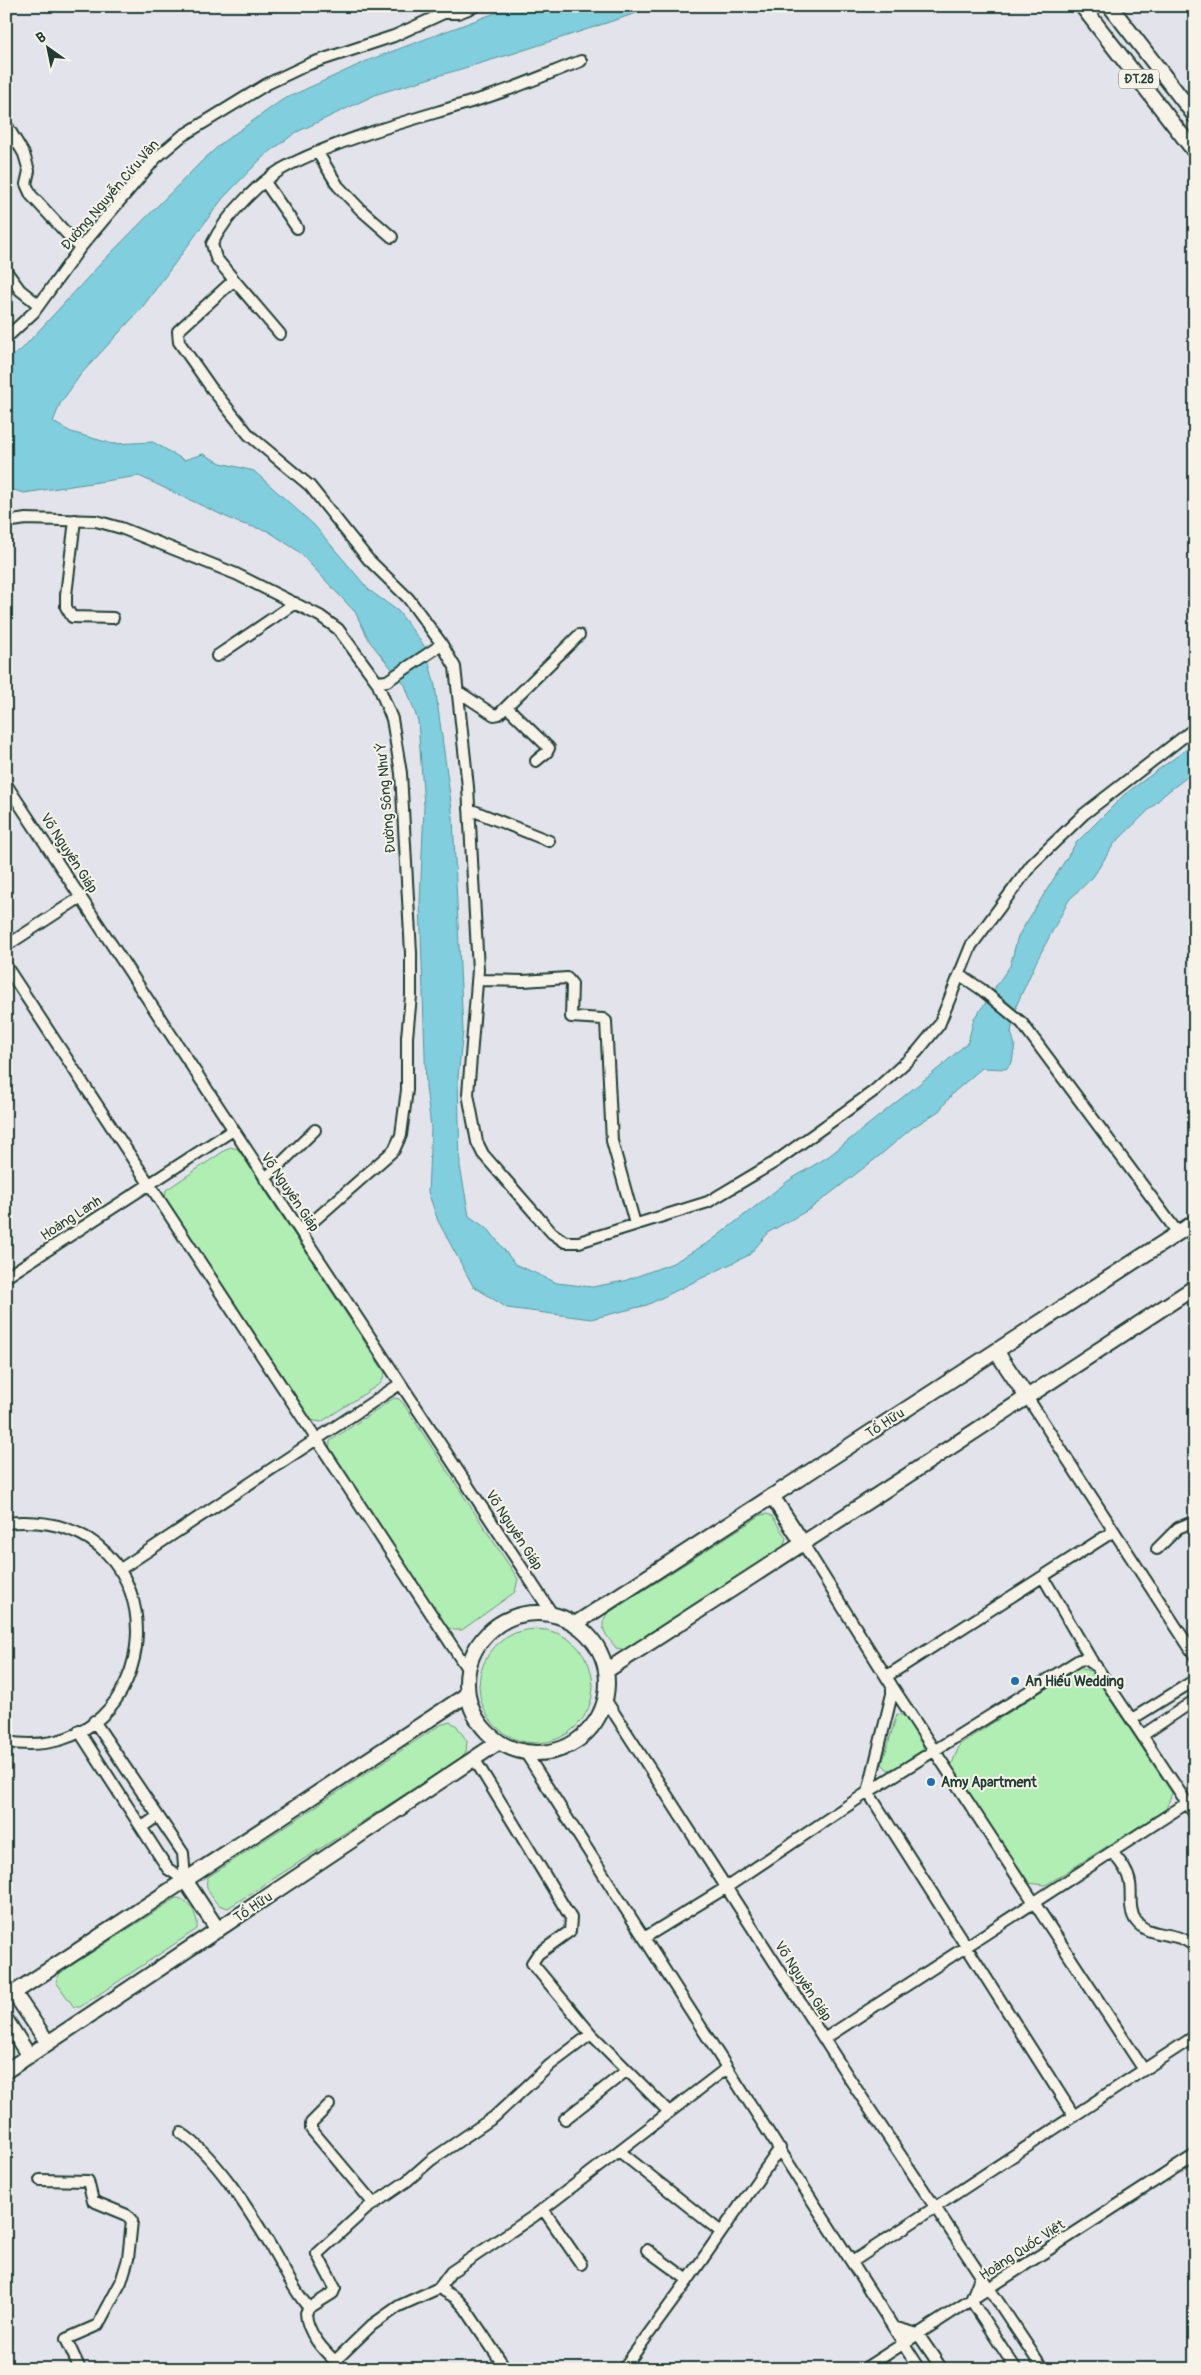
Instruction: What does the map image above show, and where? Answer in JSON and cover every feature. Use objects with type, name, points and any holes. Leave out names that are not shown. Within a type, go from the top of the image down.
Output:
[{"type":"main road","name":"ĐT.28","points":[[1082,6],[1195,152]]},
{"type":"main road","name":"ĐT.28","points":[[1110,6],[1195,116]]},
{"type":"main road","name":"Tố Hữu","points":[[575,1624],[1195,1222]]},
{"type":"main road","points":[[606,1670],[1195,1287]]},
{"type":"main road","points":[[996,1351],[1027,1397]]},
{"type":"main road","points":[[772,1496],[802,1542]]},
{"type":"main road","points":[[525,1614],[553,1615],[575,1624],[592,1639],[606,1670],[605,1699],[594,1723],[576,1741],[551,1751],[525,1752],[499,1742],[482,1726],[470,1705],[468,1670],[479,1644],[499,1624],[525,1614]]},
{"type":"main road","points":[[48,2044],[9,1992],[185,1880],[468,1694]]},
{"type":"main road","name":"Tố Hữu","points":[[6,2071],[475,1760],[499,1742]]},
{"type":"main road","points":[[185,1880],[218,1930]]},
{"type":"main road","points":[[6,2020],[29,2056]]},
{"type":"street","name":"Đường Nguyễn Cửu Vân","points":[[6,338],[39,306],[80,248],[156,158],[182,136],[267,84],[309,64],[394,36],[443,10],[458,13],[476,6]]},
{"type":"street","points":[[280,334],[216,258],[212,244],[217,234],[248,196],[290,164],[387,126],[494,95],[581,61]]},
{"type":"street","points":[[6,124],[24,154],[29,171],[26,184],[32,195],[80,248]]},
{"type":"street","points":[[318,154],[338,186],[361,210],[392,237]]},
{"type":"street","points":[[265,182],[297,228]]},
{"type":"street","points":[[6,271],[20,290],[39,306]]},
{"type":"street","points":[[234,280],[178,331],[179,342],[212,389],[249,435],[310,486],[368,559],[408,598],[438,646],[455,667],[459,692],[469,809],[478,980],[467,1081],[478,1142],[483,1154],[500,1176],[559,1239],[565,1242],[579,1242],[698,1206],[783,1157],[874,1091],[917,1052],[934,1033],[971,946],[982,928],[1032,864],[1052,843],[1111,792],[1195,728]]},
{"type":"street","name":"Đường Sông Như Ý","points":[[6,522],[26,518],[96,521],[121,528],[236,574],[295,602],[338,629],[382,681],[392,719],[401,773],[411,944],[407,1090],[401,1135],[394,1150],[301,1232]]},
{"type":"street","points":[[75,520],[66,596],[68,613],[72,617],[113,618]]},
{"type":"street","points":[[217,656],[295,602]]},
{"type":"street","points":[[459,692],[494,715],[508,708],[578,635]]},
{"type":"street","points":[[382,681],[438,646]]},
{"type":"street","points":[[508,708],[548,748],[547,752],[536,761]]},
{"type":"street","name":"Võ Nguyên Giáp","points":[[6,784],[553,1615]]},
{"type":"street","points":[[469,809],[550,841]]},
{"type":"street","points":[[6,946],[81,897]]},
{"type":"street","points":[[6,966],[468,1670]]},
{"type":"street","points":[[960,975],[981,989],[1022,1023],[1178,1233]]},
{"type":"street","points":[[478,980],[524,981],[567,978],[572,984],[571,1017],[603,1019],[606,1021],[612,1141],[635,1224]]},
{"type":"street","name":"Hoàng Lanh","points":[[7,1274],[233,1130]]},
{"type":"street","points":[[265,1179],[315,1130]]},
{"type":"street","points":[[119,1570],[400,1384]]},
{"type":"street","points":[[1027,1397],[1195,1656]]},
{"type":"street","points":[[6,1523],[28,1521],[49,1523],[70,1529],[100,1548],[119,1570],[130,1588],[136,1608],[138,1629],[137,1650],[132,1671],[110,1707],[94,1721],[79,1731],[60,1739],[39,1744],[6,1742]]},
{"type":"street","points":[[1157,1548],[1178,1528],[1195,1521]]},
{"type":"street","points":[[890,1681],[1114,1531]]},
{"type":"street","points":[[802,1542],[890,1681],[1144,2070]]},
{"type":"street","points":[[1043,1577],[1092,1661],[1195,1815]]},
{"type":"street","points":[[644,1938],[727,1886],[868,1792],[1079,1660],[1092,1661]]},
{"type":"street","points":[[1132,1719],[1195,1680]]},
{"type":"street","points":[[890,1681],[892,1694],[868,1792],[968,1946],[1074,2116]]},
{"type":"street","name":"Võ Nguyên Giáp","points":[[605,1699],[824,2039],[937,2207],[1042,2369]]},
{"type":"street","points":[[1143,1735],[1195,1700]]},
{"type":"street","points":[[94,1721],[183,1853],[185,1880]]},
{"type":"street","points":[[79,1731],[168,1869],[185,1880]]},
{"type":"street","points":[[525,1752],[920,2369]]},
{"type":"street","points":[[105,1770],[121,1760]]},
{"type":"street","points":[[475,1760],[571,1918],[570,1930],[538,1954],[532,1963],[591,2034],[669,2112]]},
{"type":"street","points":[[824,2039],[1187,1803]]},
{"type":"street","points":[[142,1827],[158,1816]]},
{"type":"street","points":[[1113,1852],[1129,1877],[1131,1908],[1136,1921],[1149,1931],[1185,1939],[1195,1948]]},
{"type":"street","points":[[591,2034],[550,2065],[494,2117],[431,2160],[407,2181],[374,2204],[317,2254],[335,2288],[332,2293],[309,2308],[306,2313],[310,2327],[322,2347],[339,2366],[348,2347],[372,2325],[399,2306],[439,2288],[451,2272],[542,2209],[727,2068]]},
{"type":"street","points":[[852,2262],[1195,2036]]},
{"type":"street","points":[[565,2119],[626,2071]]},
{"type":"street","points":[[329,2105],[311,2123],[311,2129],[374,2204]]},
{"type":"street","points":[[182,2133],[192,2140],[223,2174],[274,2251],[298,2295],[309,2308]]},
{"type":"street","points":[[622,2369],[688,2280],[780,2148]]},
{"type":"street","points":[[619,2151],[721,2232]]},
{"type":"street","name":"Hoàng Quốc Việt","points":[[864,2369],[1195,2155]]},
{"type":"street","points":[[40,2180],[88,2181],[93,2201],[127,2215],[132,2221],[128,2259],[121,2282],[98,2325],[66,2339],[80,2369]]},
{"type":"street","points":[[542,2209],[581,2264]]},
{"type":"street","points":[[647,2250],[688,2280]]},
{"type":"street","points":[[981,2275],[971,2300],[1016,2369]]},
{"type":"street","points":[[439,2288],[456,2298],[466,2308],[506,2369]]},
{"type":"street","points":[[893,2327],[918,2334],[942,2369]]},
{"type":"green space","points":[[230,1147],[238,1149],[385,1373],[381,1383],[321,1422],[310,1420],[165,1199],[166,1190]]},
{"type":"green space","points":[[394,1398],[399,1399],[403,1403],[518,1579],[515,1592],[462,1630],[454,1630],[443,1625],[329,1451],[330,1441]]},
{"type":"green space","points":[[767,1514],[772,1516],[786,1538],[783,1547],[627,1650],[616,1648],[603,1628],[604,1619],[607,1614],[761,1515]]},
{"type":"green space","points":[[536,1629],[558,1633],[576,1646],[589,1664],[593,1686],[589,1708],[576,1726],[558,1739],[536,1743],[514,1739],[496,1726],[483,1708],[479,1686],[483,1664],[496,1646],[514,1633]]},
{"type":"green space","points":[[1078,1668],[1091,1671],[1172,1793],[1166,1809],[1046,1885],[1028,1883],[951,1766],[960,1744]]},
{"type":"green space","points":[[897,1714],[907,1716],[924,1749],[897,1767],[888,1770],[882,1764]]},
{"type":"green space","points":[[450,1722],[456,1725],[467,1741],[466,1752],[458,1760],[228,1908],[218,1905],[207,1888],[208,1877],[440,1725]]},
{"type":"green space","points":[[176,1898],[185,1901],[192,1909],[195,1914],[197,1929],[80,2007],[74,2007],[56,1982],[60,1973]]},
{"type":"water","points":[[514,6],[658,6],[515,53],[377,94],[295,133],[263,157],[223,198],[141,309],[81,374],[60,404],[53,422],[71,432],[113,444],[153,442],[184,460],[203,454],[221,463],[254,471],[314,525],[369,590],[398,611],[425,647],[435,686],[453,817],[463,1031],[458,1077],[460,1166],[469,1216],[489,1230],[515,1264],[557,1283],[592,1287],[624,1281],[673,1263],[711,1241],[788,1181],[829,1156],[939,1068],[968,1042],[974,1018],[994,992],[995,987],[1010,966],[1018,936],[1076,843],[1125,794],[1195,743],[1195,771],[1165,794],[1114,844],[1093,877],[1069,900],[1037,960],[1017,1004],[1011,1032],[1015,1045],[1012,1062],[1006,1069],[982,1068],[954,1092],[939,1111],[912,1128],[878,1157],[810,1209],[769,1232],[749,1255],[647,1305],[591,1319],[507,1308],[473,1286],[438,1221],[428,1192],[431,1128],[426,1087],[420,902],[424,806],[418,721],[405,685],[370,642],[355,612],[298,551],[268,531],[239,523],[139,476],[24,493],[6,488],[6,360],[21,350],[103,261],[203,160],[223,142],[282,100],[369,60]]},
{"type":"place","name":"An Hiếu Wedding","points":[[1015,1681]]},
{"type":"place","name":"Amy Apartment","points":[[931,1782]]}]
